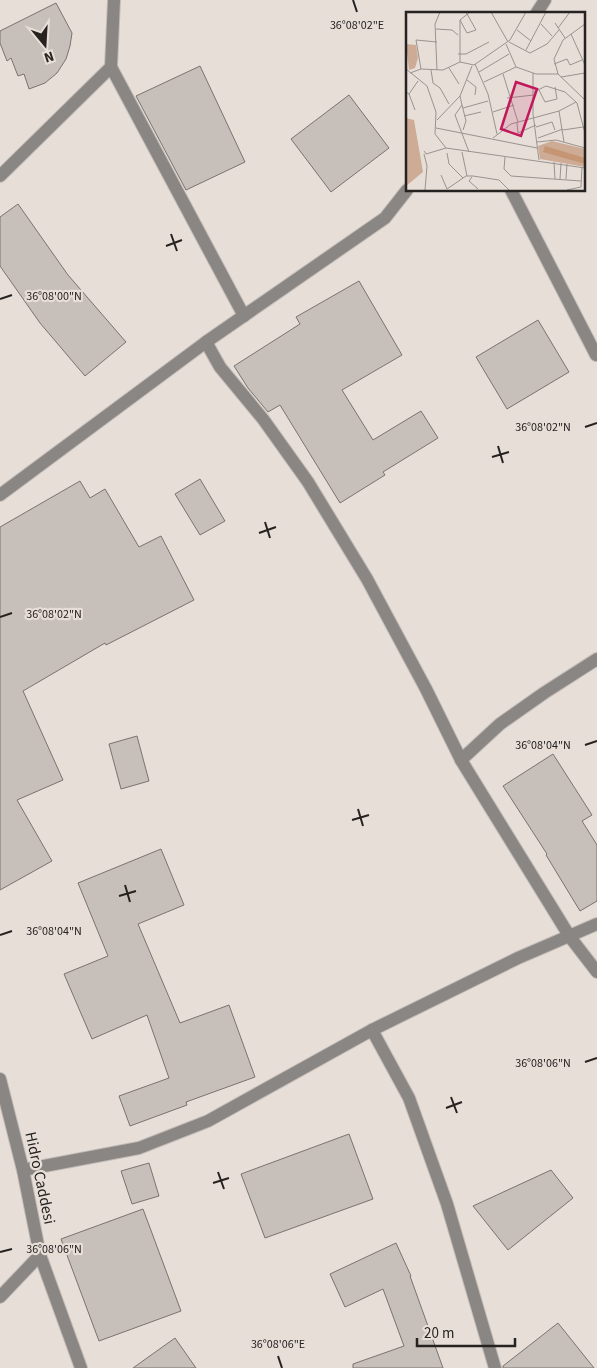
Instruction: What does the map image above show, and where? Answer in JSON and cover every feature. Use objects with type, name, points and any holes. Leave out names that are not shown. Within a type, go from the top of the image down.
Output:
[{"type":"street","points":[[114,0],[111,67],[244,316]]},
{"type":"street","points":[[537,12],[545,0]]},
{"type":"street","points":[[0,176],[111,67]]},
{"type":"street","points":[[0,494],[206,342],[385,218],[406,191]]},
{"type":"street","points":[[512,191],[596,355]]},
{"type":"street","points":[[206,342],[220,367],[263,419],[308,482],[367,579],[426,689],[461,760],[570,937],[597,972]]},
{"type":"street","points":[[461,760],[500,724],[544,692],[597,659]]},
{"type":"street","points":[[23,1170],[140,1148],[208,1121],[372,1030],[518,958],[597,924]]},
{"type":"street","points":[[372,1030],[412,1107],[447,1204],[495,1368]]},
{"type":"street","name":"Hidro Caddesi","points":[[0,1079],[23,1170],[40,1255],[81,1368]]},
{"type":"street","points":[[0,1297],[40,1255]]},
{"type":"building","points":[[56,3],[72,33],[66,59],[57,73],[45,83],[29,89],[24,74],[18,76],[11,58],[7,61],[0,43],[0,31]]},
{"type":"building","points":[[200,66],[245,162],[186,190],[136,96]]},
{"type":"building","points":[[349,95],[389,148],[331,192],[291,139]]},
{"type":"building","points":[[18,204],[68,275],[126,342],[85,376],[40,323],[0,266],[0,217]]},
{"type":"building","points":[[359,281],[402,355],[342,390],[373,440],[421,411],[438,438],[383,472],[385,475],[340,503],[280,405],[268,412],[248,388],[234,366],[300,324],[296,317]]},
{"type":"building","points":[[538,320],[569,372],[507,409],[476,357]]},
{"type":"building","points":[[200,479],[225,521],[200,535],[175,494]]},
{"type":"building","points":[[80,481],[90,498],[105,489],[139,547],[161,536],[194,600],[106,645],[105,643],[23,691],[63,780],[17,800],[52,861],[0,890],[0,527]]},
{"type":"building","points":[[137,736],[149,781],[121,789],[109,744]]},
{"type":"building","points":[[553,754],[592,815],[582,821],[597,845],[597,901],[580,911],[547,854],[503,786]]},
{"type":"building","points":[[161,849],[184,905],[138,924],[180,1023],[229,1005],[255,1077],[186,1102],[187,1105],[130,1126],[119,1096],[169,1078],[147,1015],[92,1039],[64,974],[108,956],[78,883]]},
{"type":"building","points":[[349,1134],[373,1199],[265,1238],[241,1174]]},
{"type":"building","points":[[149,1163],[159,1196],[132,1204],[121,1171]]},
{"type":"building","points":[[551,1170],[573,1198],[508,1250],[473,1206]]},
{"type":"building","points":[[143,1209],[181,1311],[99,1341],[61,1239]]},
{"type":"building","points":[[396,1243],[411,1276],[443,1368],[353,1368],[353,1364],[404,1346],[383,1289],[345,1307],[330,1274]]},
{"type":"building","points":[[558,1323],[594,1368],[503,1368],[503,1366]]},
{"type":"building","points":[[175,1338],[196,1368],[133,1368]]}]
